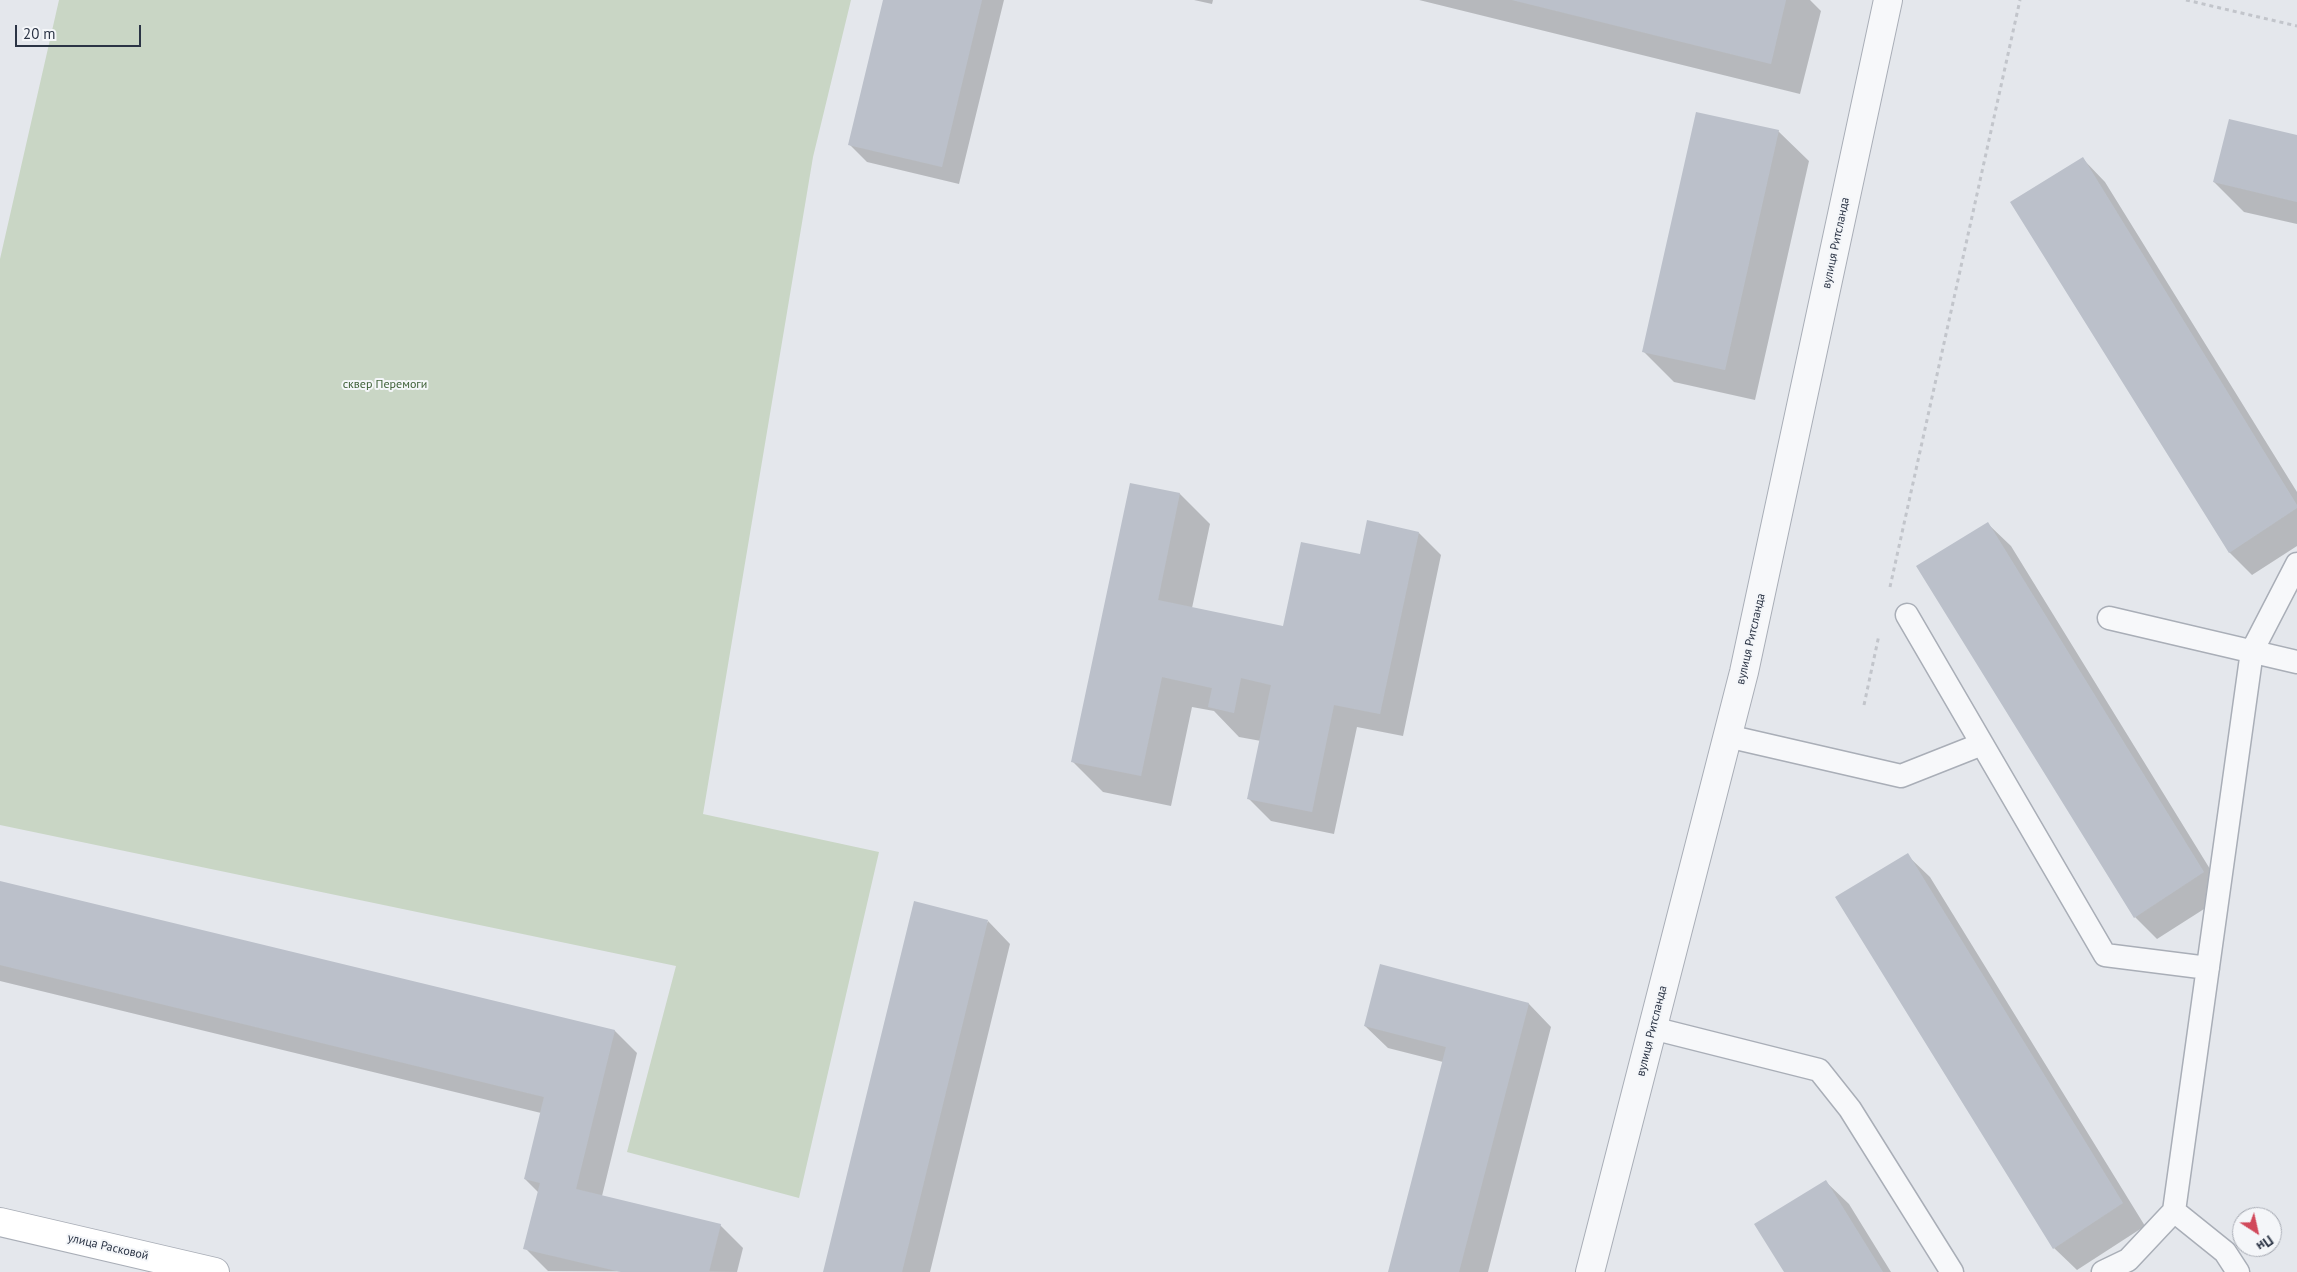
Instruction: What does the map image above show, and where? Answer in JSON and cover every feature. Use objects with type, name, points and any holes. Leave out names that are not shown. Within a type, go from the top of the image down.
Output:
[{"type":"street","name":"вулиця Ритсланда","points":[[1590,1272],[1744,672],[1888,0]]},
{"type":"street","name":"улица Расковой","points":[[0,1222],[178,1268],[215,1272]]},
{"type":"lane","points":[[2103,1272],[2128,1260],[2174,1212],[2252,651],[2297,564]]},
{"type":"lane","points":[[1907,615],[2104,955],[2208,968]]},
{"type":"lane","points":[[2109,618],[2297,662]]},
{"type":"lane","points":[[1727,736],[1901,776],[1982,744]]},
{"type":"lane","points":[[1652,1028],[1819,1070],[1850,1109],[1952,1272]]},
{"type":"lane","points":[[2174,1212],[2225,1252],[2238,1272]]},
{"type":"path","points":[[1890,589],[2020,0]]},
{"type":"path","points":[[2186,0],[2297,26]]},
{"type":"path","points":[[1864,705],[1881,628]]},
{"type":"green space","name":"сквер Перемоги","points":[[59,0],[851,0],[813,157],[703,814],[879,852],[799,1198],[627,1152],[676,966],[0,825],[0,259]]},
{"type":"building","points":[[883,0],[982,0],[942,167],[848,145]]},
{"type":"building","points":[[1512,0],[1786,0],[1771,64]]},
{"type":"building","points":[[1696,112],[1779,130],[1725,370],[1642,352]]},
{"type":"building","points":[[2229,119],[2297,135],[2297,202],[2213,182]]},
{"type":"building","points":[[2083,157],[2297,505],[2297,508],[2229,553],[2010,202]]},
{"type":"building","points":[[1130,483],[1180,493],[1158,600],[1283,626],[1301,542],[1360,554],[1367,520],[1419,532],[1380,714],[1334,705],[1312,812],[1247,799],[1271,685],[1241,678],[1234,713],[1208,707],[1212,688],[1162,677],[1141,776],[1071,762]]},
{"type":"building","points":[[1988,522],[2204,872],[2134,918],[1916,566]]},
{"type":"building","points":[[1908,853],[2123,1203],[2053,1249],[1835,897]]},
{"type":"building","points":[[0,881],[615,1030],[576,1189],[721,1224],[709,1272],[621,1272],[523,1249],[540,1183],[524,1179],[544,1097],[0,965]]},
{"type":"building","points":[[914,901],[988,920],[902,1272],[823,1272]]},
{"type":"building","points":[[1380,964],[1529,1003],[1459,1272],[1388,1272],[1446,1047],[1364,1026]]},
{"type":"building","points":[[1826,1180],[1883,1272],[1784,1272],[1754,1224]]}]
